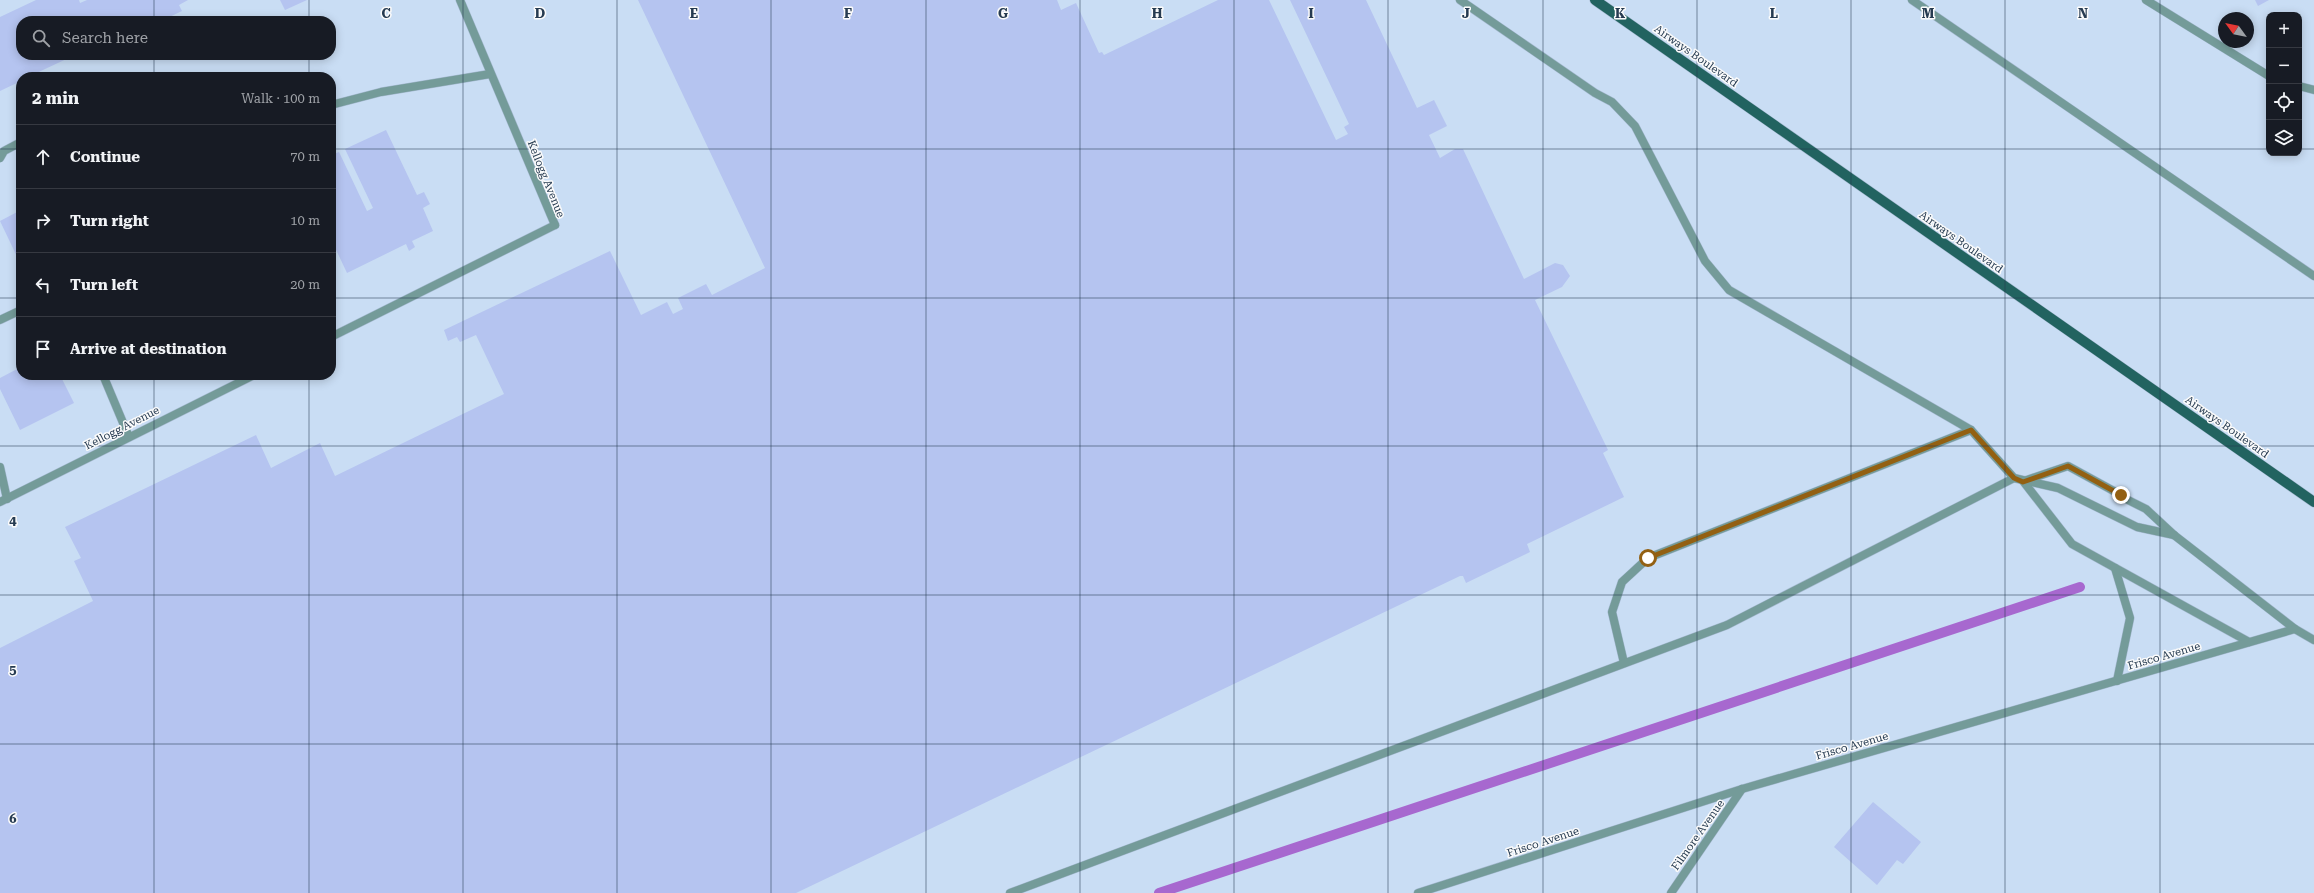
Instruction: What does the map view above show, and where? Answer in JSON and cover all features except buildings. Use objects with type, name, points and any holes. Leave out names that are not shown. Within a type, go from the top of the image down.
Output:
[{"type":"main road","name":"Airways Boulevard","points":[[1595,0],[2314,502]]},
{"type":"street","name":"Kellogg Avenue","points":[[336,334],[555,225],[460,0]]},
{"type":"street","points":[[1460,0],[1595,93],[1612,102],[1635,126],[1705,261],[1729,290],[1971,430],[2014,478],[2023,482],[2058,488],[2137,527],[2174,535]]},
{"type":"street","points":[[1912,0],[2314,276]]},
{"type":"street","points":[[2146,0],[2266,74]]},
{"type":"street","points":[[336,103],[381,92],[490,74]]},
{"type":"street","points":[[2302,87],[2314,90]]},
{"type":"street","points":[[0,158],[4,151],[16,145]]},
{"type":"street","points":[[0,320],[16,312]]},
{"type":"street","points":[[105,380],[129,437]]},
{"type":"street","name":"Kellogg Avenue","points":[[3,500],[244,380]]},
{"type":"street","points":[[1624,663],[1612,612],[1622,582],[1648,558],[1971,430]]},
{"type":"street","points":[[2023,482],[2068,466],[2146,509],[2174,535],[2295,629],[2314,640]]},
{"type":"street","points":[[0,467],[3,500]]},
{"type":"street","points":[[1010,893],[1727,625],[2014,478]]},
{"type":"street","points":[[2023,482],[2072,544],[2249,642]]},
{"type":"street","points":[[2114,568],[2130,618],[2117,681]]},
{"type":"street","name":"Frisco Avenue","points":[[1418,893],[1742,789],[2295,629]]},
{"type":"street","name":"Filmore Avenue","points":[[1671,893],[1742,789]]},
{"type":"waterway","points":[[1159,893],[2080,587]]},
{"type":"route","points":[[1648,558],[1971,430],[2014,478],[2023,482],[2068,466],[2121,495]]}]
